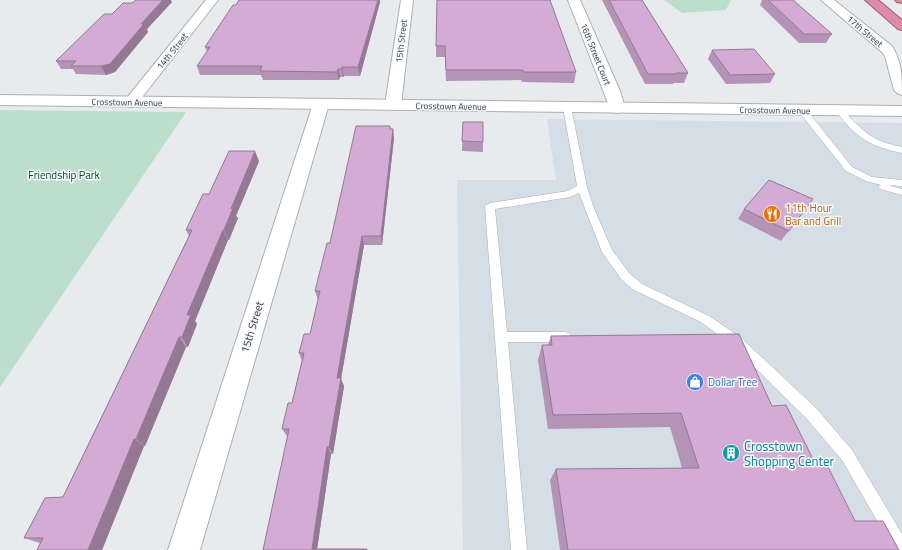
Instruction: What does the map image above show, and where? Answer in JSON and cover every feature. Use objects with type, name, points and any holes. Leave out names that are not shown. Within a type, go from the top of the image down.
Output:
[{"type":"highway","points":[[871,0],[902,26]]},
{"type":"highway","points":[[876,0],[902,18]]},
{"type":"street","name":"14th Street","points":[[131,102],[212,0]]},
{"type":"street","name":"15th Street","points":[[393,105],[407,0]]},
{"type":"street","name":"16th Street Court","points":[[574,0],[612,91],[617,108]]},
{"type":"street","name":"17th Street","points":[[828,0],[887,49],[892,56],[900,75],[902,90]]},
{"type":"street","name":"Crosstown Avenue","points":[[0,100],[803,111],[902,111]]},
{"type":"street","name":"15th Street","points":[[184,550],[321,104]]},
{"type":"lane","points":[[567,107],[582,187],[588,206],[607,252],[626,277],[638,287],[705,319],[736,341],[811,412],[847,455],[902,549]]},
{"type":"lane","points":[[803,111],[849,169],[874,182],[902,192]]},
{"type":"lane","points":[[840,111],[855,130],[862,136],[882,146],[902,150]]},
{"type":"lane","points":[[861,175],[902,188]]},
{"type":"lane","points":[[882,182],[902,183]]},
{"type":"lane","points":[[519,550],[490,206],[570,194],[582,187]]},
{"type":"lane","points":[[705,336],[728,336]]},
{"type":"lane","points":[[501,337],[579,337]]},
{"type":"shaded area","points":[[547,119],[902,123],[902,550],[463,550],[457,180],[556,180]]},
{"type":"green space","points":[[664,0],[731,0],[726,10],[682,13]]},
{"type":"green space","name":"Friendship Park","points":[[0,110],[186,112],[0,387]]},
{"type":"building","points":[[136,0],[163,0],[141,24],[144,24],[110,64],[101,66],[71,66],[76,61],[56,61],[104,14],[112,14],[123,3],[132,3]]},
{"type":"building","points":[[239,0],[378,0],[358,67],[342,67],[342,69],[338,69],[337,72],[260,71],[262,66],[197,66],[210,47],[205,47],[233,5],[236,5]]},
{"type":"building","points":[[437,0],[550,0],[576,72],[446,70],[445,46],[436,46]]},
{"type":"building","points":[[609,0],[642,0],[688,73],[648,74]]},
{"type":"building","points":[[768,0],[793,0],[832,34],[804,34]]},
{"type":"building","points":[[754,49],[775,74],[730,75],[712,50]]},
{"type":"building","points":[[463,122],[483,122],[483,142],[462,141]]},
{"type":"building","points":[[356,126],[390,126],[390,129],[393,129],[381,236],[362,236],[337,378],[341,378],[329,447],[327,447],[312,549],[367,550],[263,550],[289,429],[282,429],[288,403],[292,403],[304,353],[299,353],[304,334],[310,334],[320,291],[315,291],[327,243],[330,243]]},
{"type":"building","points":[[229,151],[255,151],[224,230],[187,315],[191,315],[182,337],[179,337],[136,439],[134,439],[88,550],[37,550],[43,538],[24,538],[45,498],[63,497],[192,230],[186,230],[203,194],[209,194]]},
{"type":"building","name":"11th Hour Bar and Grill","points":[[769,180],[813,199],[789,231],[744,209]]},
{"type":"building","name":"Crosstown Shopping Center","points":[[739,334],[772,406],[786,405],[816,465],[827,465],[855,521],[883,521],[899,550],[568,550],[556,469],[699,468],[681,413],[553,415],[542,345],[552,345],[551,336]]},
{"type":"place","name":"11th Hour Bar and Grill","points":[[772,214]]},
{"type":"place","name":"Dollar Tree","points":[[695,382]]},
{"type":"place","name":"Crosstown Shopping Center","points":[[731,453]]}]
